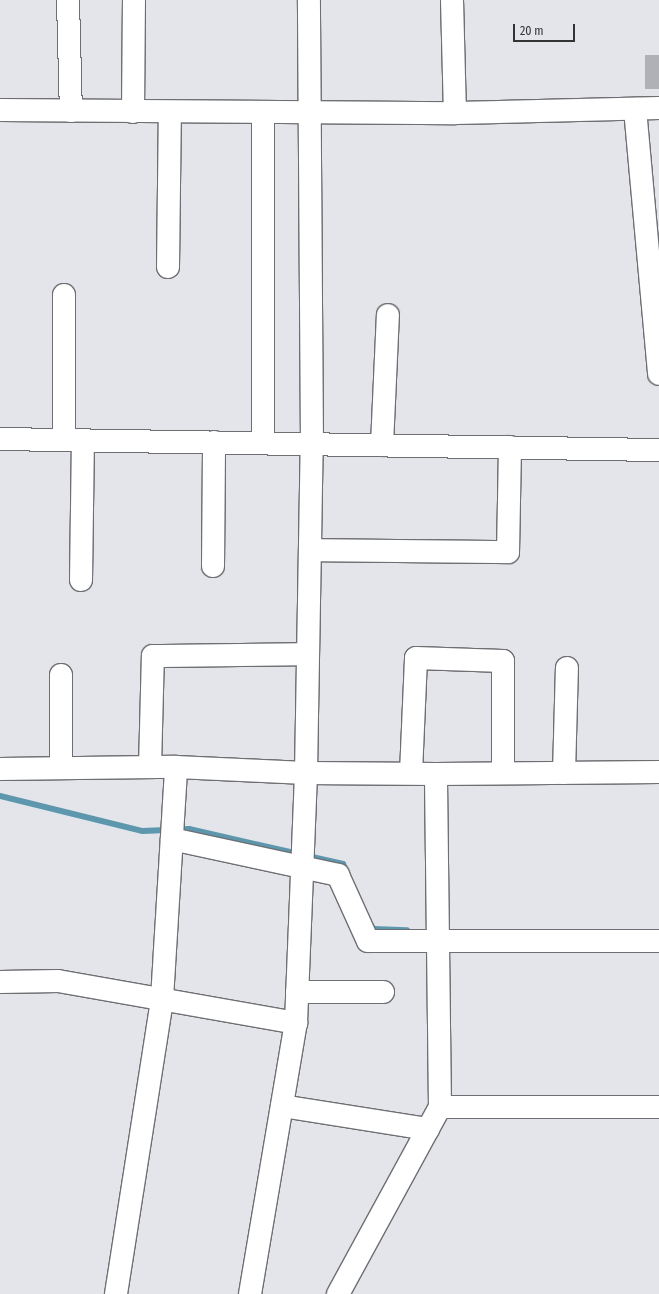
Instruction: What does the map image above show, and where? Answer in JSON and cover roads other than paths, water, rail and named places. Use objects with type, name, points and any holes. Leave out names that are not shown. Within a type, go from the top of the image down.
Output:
[{"type":"street","points":[[68,0],[71,111]]},
{"type":"street","points":[[133,112],[134,0]]},
{"type":"street","points":[[250,1294],[296,1023],[306,773],[312,444],[308,113],[309,0]]},
{"type":"street","points":[[452,0],[455,113]]},
{"type":"street","points":[[0,110],[263,113],[455,113],[659,108]]},
{"type":"street","points":[[635,109],[659,374]]},
{"type":"street","points":[[168,267],[170,112]]},
{"type":"street","points":[[262,443],[263,113]]},
{"type":"street","points":[[64,295],[81,580]]},
{"type":"street","points":[[382,445],[388,315]]},
{"type":"street","points":[[0,439],[659,450]]},
{"type":"street","points":[[213,566],[214,442]]},
{"type":"street","points":[[310,550],[508,552],[510,447]]},
{"type":"street","points":[[150,767],[153,656],[308,654]]},
{"type":"street","points":[[411,774],[416,658],[503,661],[503,773]]},
{"type":"street","points":[[564,772],[567,668]]},
{"type":"street","points":[[61,675],[61,768]]},
{"type":"street","points":[[116,1294],[162,999],[176,767]]},
{"type":"street","points":[[0,769],[176,767],[306,773],[411,774],[659,772]]},
{"type":"street","points":[[338,1294],[440,1108],[436,774]]},
{"type":"street","points":[[172,839],[338,875],[368,941],[437,943],[659,941]]},
{"type":"street","points":[[0,982],[58,981],[296,1023]]},
{"type":"street","points":[[297,992],[383,992]]},
{"type":"street","points":[[282,1106],[428,1129]]},
{"type":"street","points":[[440,1108],[659,1107]]},
{"type":"waterway","points":[[0,796],[143,831],[189,829],[343,864],[347,873]]},
{"type":"waterway","points":[[371,925],[373,929],[407,930]]}]
